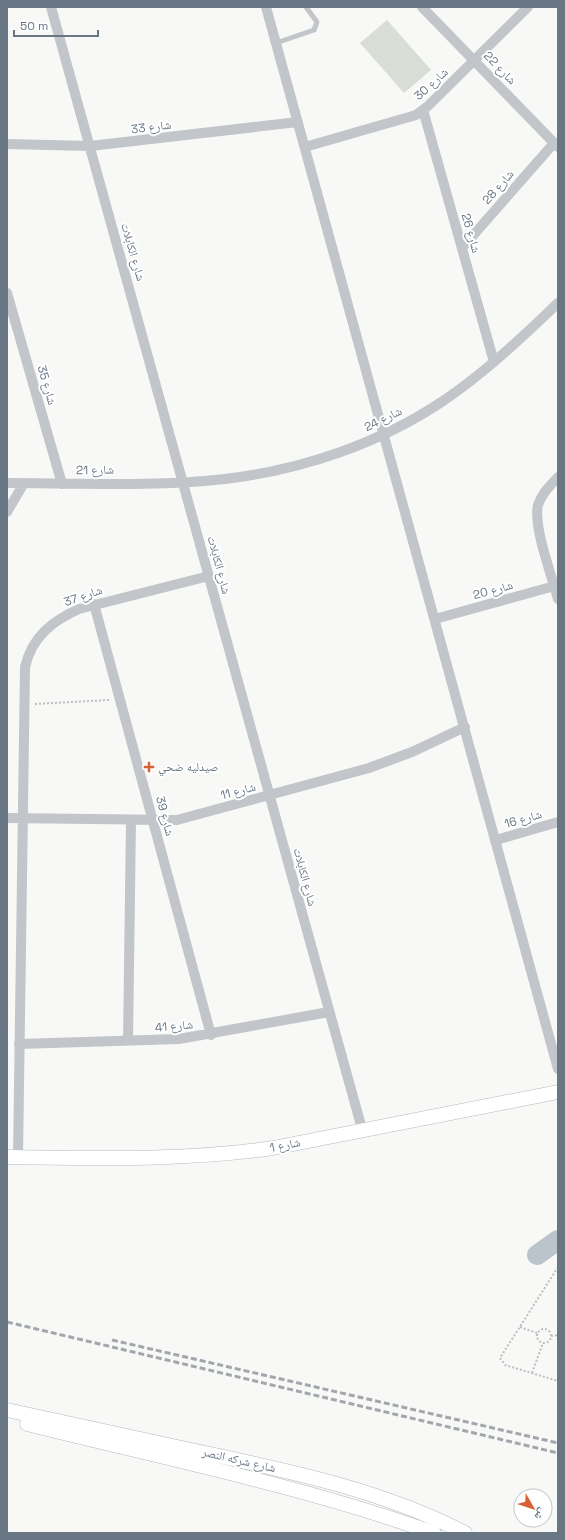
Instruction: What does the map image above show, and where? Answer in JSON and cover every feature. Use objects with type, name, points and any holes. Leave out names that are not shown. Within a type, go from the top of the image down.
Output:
[{"type":"main road","name":"شارع 1","points":[[12,1157],[120,1158],[236,1154],[558,1092]]},
{"type":"main road","name":"شارع شركه النصر","points":[[7,1410],[303,1475],[396,1503],[425,1514],[465,1533]]},
{"type":"main road","name":"شارع شركه النصر","points":[[7,1419],[299,1491],[392,1518],[434,1533]]},
{"type":"street","name":"شارع الكابلات","points":[[51,7],[362,1129]]},
{"type":"street","points":[[266,7],[558,1069]]},
{"type":"street","name":"شارع 22","points":[[422,7],[556,145]]},
{"type":"street","name":"شارع 30","points":[[305,147],[407,119],[423,110],[528,7]]},
{"type":"street","name":"شارع 26","points":[[423,110],[494,362]]},
{"type":"street","name":"شارع 33","points":[[7,144],[90,146],[298,122]]},
{"type":"street","name":"شارع 28","points":[[462,248],[556,145]]},
{"type":"street","name":"شارع 35","points":[[7,293],[62,484]]},
{"type":"street","name":"شارع 24","points":[[183,482],[225,479],[266,473],[306,463],[346,450],[384,434],[442,402],[494,362],[556,309]]},
{"type":"street","points":[[558,477],[542,497],[537,514],[539,531],[556,586],[558,599]]},
{"type":"street","name":"شارع 21","points":[[7,483],[62,484],[183,482]]},
{"type":"street","points":[[7,512],[24,483]]},
{"type":"street","name":"شارع 37","points":[[12,1157],[19,1044],[24,704],[25,667],[28,654],[33,643],[52,624],[69,613],[94,604],[209,576]]},
{"type":"street","name":"شارع 20","points":[[435,619],[556,586]]},
{"type":"street","name":"شارع 39","points":[[94,604],[211,1035]]},
{"type":"street","name":"شارع 11","points":[[7,818],[177,820],[370,768],[412,752],[465,727]]},
{"type":"street","points":[[128,1041],[131,820]]},
{"type":"street","name":"شارع 16","points":[[496,840],[558,822]]},
{"type":"street","name":"شارع 41","points":[[19,1044],[179,1039],[211,1035],[329,1012]]},
{"type":"lane","points":[[276,43],[314,30],[317,22],[306,7]]},
{"type":"path","points":[[24,704],[120,699]]},
{"type":"path","points":[[558,1267],[501,1356],[501,1360],[505,1365],[558,1381]]},
{"type":"path","points":[[520,1327],[537,1333]]},
{"type":"path","points":[[537,1333],[542,1329],[545,1329],[548,1330],[551,1336]]},
{"type":"path","points":[[537,1333],[537,1340],[543,1343],[549,1341],[551,1336]]},
{"type":"path","points":[[551,1336],[558,1335]]},
{"type":"path","points":[[532,1373],[543,1343]]},
{"type":"shaded area","points":[[387,20],[431,70],[404,93],[360,43]]},
{"type":"waterway","points":[[537,1255],[558,1240]]},
{"type":"railway","points":[[7,1322],[558,1453]]},
{"type":"railway","points":[[112,1340],[558,1443]]},
{"type":"place","name":"صيدليه ضحي","points":[[149,767]]}]
